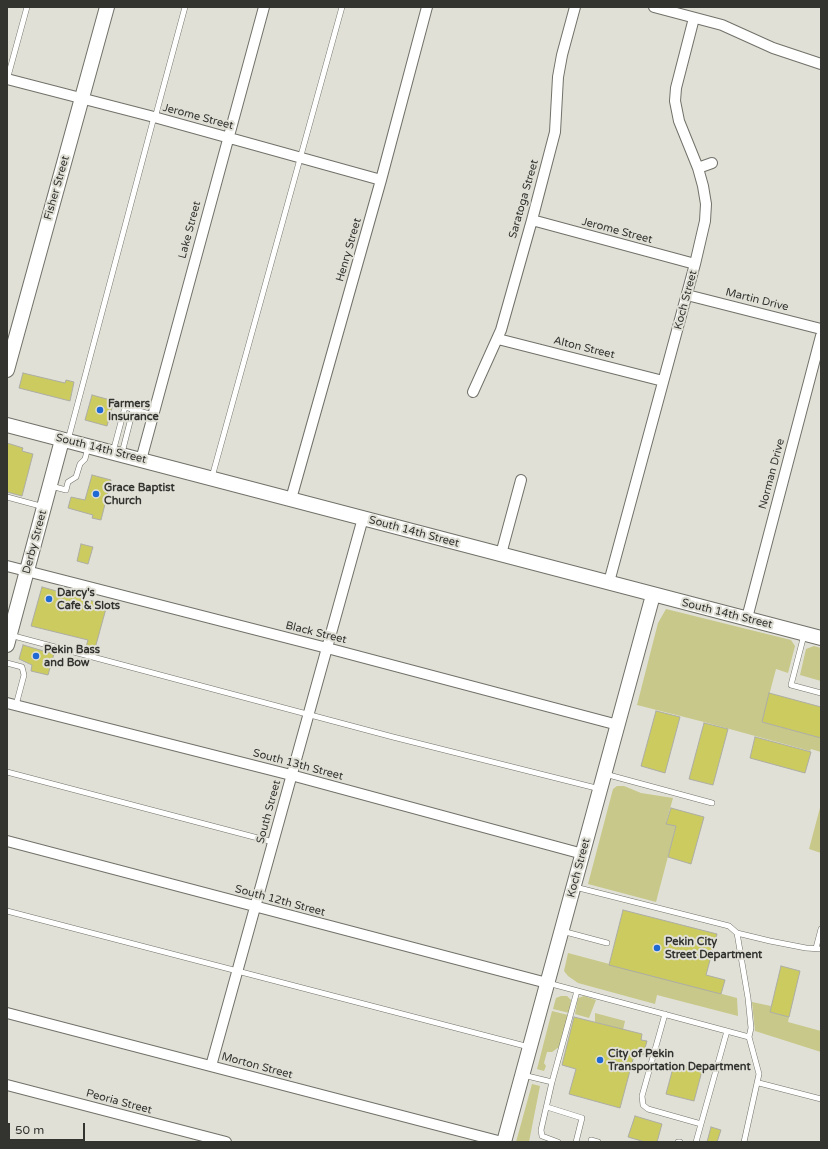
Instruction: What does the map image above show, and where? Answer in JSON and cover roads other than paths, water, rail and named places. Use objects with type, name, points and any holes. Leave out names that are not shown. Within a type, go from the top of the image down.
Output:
[{"type":"main road","name":"Fisher Street","points":[[7,370],[107,7]]},
{"type":"main road","name":"South 14th Street","points":[[7,425],[821,638]]},
{"type":"main road","name":"Derby Street","points":[[8,638],[50,486],[65,440]]},
{"type":"main road","name":"Koch Street","points":[[503,1142],[653,595]]},
{"type":"street","name":"Lake Street","points":[[141,460],[264,7]]},
{"type":"street","name":"Henry Street","points":[[291,499],[381,180],[427,7]]},
{"type":"street","name":"Saratoga Street","points":[[473,392],[498,339],[532,220],[555,132],[558,77],[562,55],[575,7]]},
{"type":"street","points":[[654,7],[722,25],[773,48],[821,64]]},
{"type":"street","name":"Koch Street","points":[[609,582],[704,228],[706,204],[698,168],[678,121],[675,102],[677,82],[694,18]]},
{"type":"street","name":"Jerome Street","points":[[7,80],[82,98],[381,180]]},
{"type":"street","points":[[698,168],[712,163]]},
{"type":"street","name":"Jerome Street","points":[[532,220],[695,264]]},
{"type":"street","name":"Martin Drive","points":[[687,295],[821,329]]},
{"type":"street","name":"Norman Drive","points":[[747,618],[821,336]]},
{"type":"street","name":"Alton Street","points":[[498,339],[663,381]]},
{"type":"street","points":[[501,554],[521,480]]},
{"type":"street","name":"South Street","points":[[211,1066],[363,518]]},
{"type":"street","name":"Black Street","points":[[7,566],[327,648],[618,725]]},
{"type":"street","name":"South 13th Street","points":[[12,704],[291,775],[583,854]]},
{"type":"street","name":"South 12th Street","points":[[7,841],[256,908],[547,983]]},
{"type":"street","name":"Morton Street","points":[[7,1013],[503,1142]]},
{"type":"street","name":"Peoria Street","points":[[7,1085],[192,1138],[226,1142]]},
{"type":"lane","points":[[7,80],[27,7]]},
{"type":"lane","points":[[65,440],[185,7]]},
{"type":"lane","points":[[212,478],[342,7]]},
{"type":"lane","points":[[117,454],[125,407],[153,415]]},
{"type":"lane","points":[[117,454],[133,410]]},
{"type":"lane","points":[[50,486],[66,490],[68,482],[76,477],[80,464],[85,459],[88,446]]},
{"type":"lane","points":[[7,497],[44,507]]},
{"type":"lane","points":[[804,634],[791,685],[821,693]]},
{"type":"lane","points":[[8,638],[600,789]]},
{"type":"lane","points":[[7,663],[22,667],[24,674],[12,704]]},
{"type":"lane","points":[[7,772],[273,842]]},
{"type":"lane","points":[[604,774],[712,803]]},
{"type":"lane","points":[[574,886],[729,926],[737,933],[770,942],[818,948],[821,929]]},
{"type":"lane","points":[[7,911],[530,1048]]},
{"type":"lane","points":[[561,931],[607,943]]},
{"type":"lane","points":[[737,933],[748,998],[750,1028],[749,1037],[760,1074],[744,1142]]},
{"type":"lane","points":[[547,983],[749,1037]]},
{"type":"lane","points":[[558,1142],[542,1136],[541,1130],[552,1082],[577,991]]},
{"type":"lane","points":[[665,1014],[642,1096],[643,1105],[648,1109],[701,1124]]},
{"type":"lane","points":[[696,1142],[727,1031]]},
{"type":"lane","points":[[522,1074],[552,1082]]},
{"type":"lane","points":[[759,1083],[821,1099]]},
{"type":"lane","points":[[546,1107],[582,1118],[576,1142]]},
{"type":"lane","points":[[591,1140],[598,1142]]},
{"type":"place","name":"Farmers Insurance","points":[[100,410]]},
{"type":"place","name":"Grace Baptist Church","points":[[96,494]]},
{"type":"place","name":"Darcy's Cafe & Slots","points":[[49,599]]},
{"type":"place","name":"Pekin Bass and Bow","points":[[36,656]]},
{"type":"place","name":"Pekin City Street Department","points":[[657,948]]},
{"type":"place","name":"City of Pekin Transportation Department","points":[[600,1060]]}]
